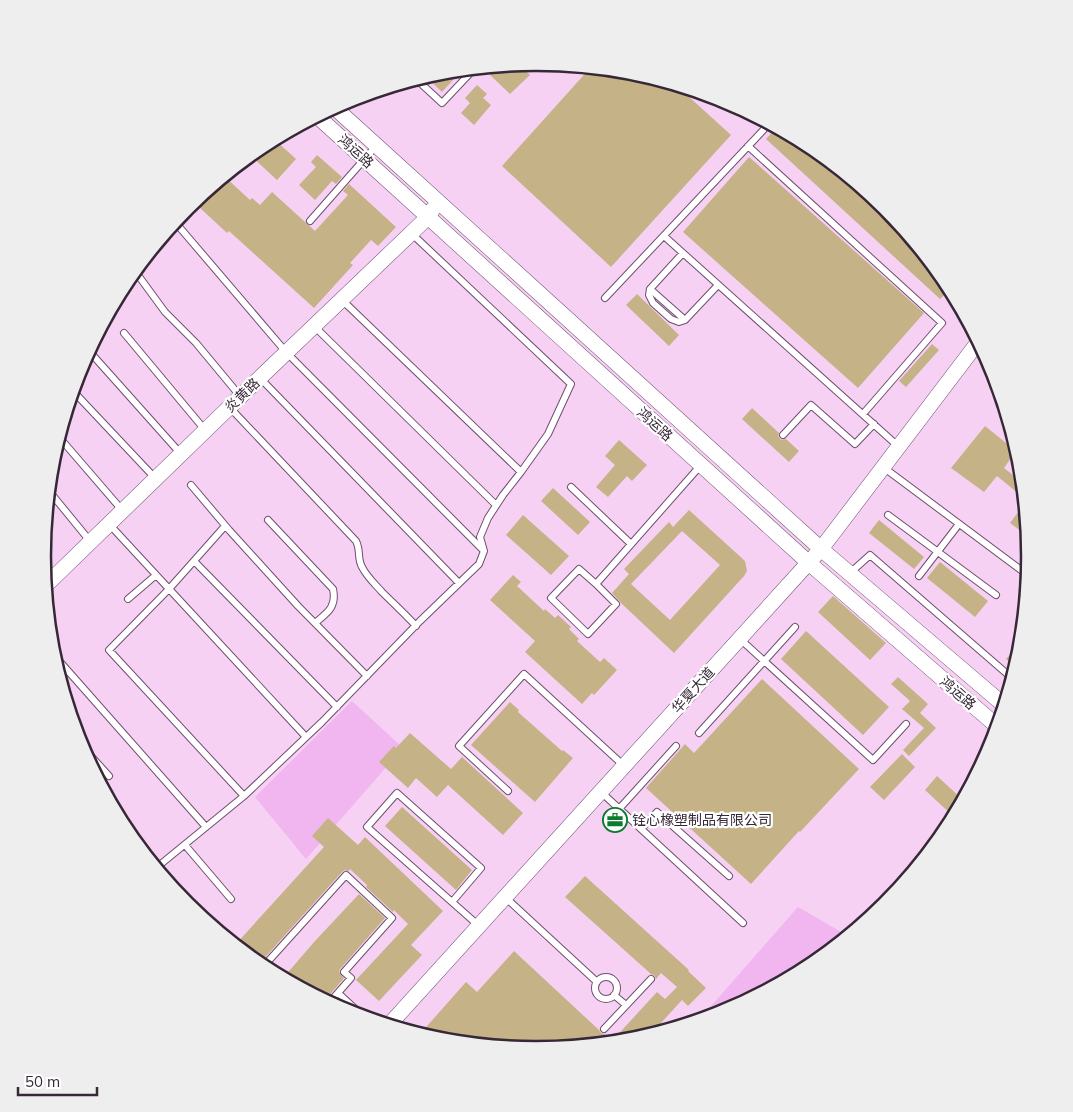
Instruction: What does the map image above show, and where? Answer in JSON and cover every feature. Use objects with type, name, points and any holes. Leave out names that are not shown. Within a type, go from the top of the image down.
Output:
[{"type":"street","name":"鸿运路","points":[[340,113],[820,549],[999,701]]},
{"type":"street","name":"鸿运路","points":[[322,121],[809,563],[992,722]]},
{"type":"street","name":"炎黄路","points":[[52,580],[240,396],[428,217],[438,202]]},
{"type":"street","name":"华夏大道","points":[[394,1019],[809,563],[975,347]]},
{"type":"lane","points":[[422,85],[442,103],[468,76]]},
{"type":"lane","points":[[605,298],[765,128]]},
{"type":"lane","points":[[310,221],[376,146]]},
{"type":"lane","points":[[748,146],[942,323],[862,414]]},
{"type":"lane","points":[[180,228],[286,352],[484,551]]},
{"type":"lane","points":[[162,863],[244,796],[306,737],[479,564],[484,551],[480,537],[488,518],[548,434],[571,384],[411,233]]},
{"type":"lane","points":[[664,236],[899,446]]},
{"type":"lane","points":[[683,253],[650,289],[685,320],[718,284]]},
{"type":"lane","points":[[140,277],[165,312],[196,343],[240,396]]},
{"type":"lane","points":[[342,299],[522,472]]},
{"type":"lane","points":[[314,326],[496,505]]},
{"type":"lane","points":[[124,333],[205,430]]},
{"type":"lane","points":[[94,357],[181,454]]},
{"type":"lane","points":[[260,378],[460,582]]},
{"type":"lane","points":[[78,397],[155,479]]},
{"type":"lane","points":[[783,436],[811,405],[856,444],[874,424]]},
{"type":"lane","points":[[234,412],[356,541],[359,547],[359,560],[368,578],[416,626]]},
{"type":"lane","points":[[65,444],[122,511]]},
{"type":"lane","points":[[596,584],[701,465]]},
{"type":"lane","points":[[883,467],[1022,570]]},
{"type":"lane","points":[[191,485],[225,526],[298,606],[367,676]]},
{"type":"lane","points":[[570,487],[632,544]]},
{"type":"lane","points":[[55,498],[91,542]]},
{"type":"lane","points":[[888,515],[996,595]]},
{"type":"lane","points":[[268,520],[333,589],[335,597],[333,604],[329,611],[315,623]]},
{"type":"lane","points":[[109,524],[306,737]]},
{"type":"lane","points":[[919,576],[959,524]]},
{"type":"lane","points":[[225,526],[169,589],[109,650],[244,796]]},
{"type":"lane","points":[[849,574],[870,555],[1007,674]]},
{"type":"lane","points":[[194,561],[336,707]]},
{"type":"lane","points":[[579,569],[596,584],[616,604],[588,634],[551,598],[579,569]]},
{"type":"lane","points":[[128,599],[156,574]]},
{"type":"lane","points":[[698,733],[795,627]]},
{"type":"lane","points":[[740,639],[873,760],[906,724]]},
{"type":"lane","points":[[65,667],[206,827]]},
{"type":"lane","points":[[508,791],[459,746],[524,674],[624,766]]},
{"type":"lane","points":[[619,809],[676,746]]},
{"type":"lane","points":[[98,763],[109,776]]},
{"type":"lane","points":[[601,792],[743,923]]},
{"type":"lane","points":[[452,902],[482,868],[397,793],[368,827],[452,902],[479,926]]},
{"type":"lane","points":[[641,829],[657,812],[730,876]]},
{"type":"lane","points":[[185,845],[231,899]]},
{"type":"lane","points":[[269,960],[346,875],[392,918],[344,972],[351,978],[335,997]]},
{"type":"lane","points":[[505,897],[597,982]]},
{"type":"lane","points":[[605,977],[612,979],[616,988],[614,995],[611,998],[604,999],[598,996],[595,990],[597,982],[605,977]]},
{"type":"lane","points":[[604,1028],[650,979]]},
{"type":"lane","points":[[338,993],[349,1003]]},
{"type":"lane","points":[[614,995],[626,1006]]},
{"type":"shaded area","points":[[352,701],[403,748],[306,859],[255,797]]},
{"type":"shaded area","points":[[798,907],[842,933],[779,976],[751,991],[709,1009]]},
{"type":"building","points":[[526,71],[530,75],[510,94],[490,75],[492,73]]},
{"type":"building","points":[[585,74],[631,80],[688,96],[731,135],[611,267],[502,166]]},
{"type":"building","points":[[455,78],[442,92],[432,82]]},
{"type":"building","points":[[477,85],[487,94],[483,98],[491,105],[474,125],[461,113],[470,103],[465,98]]},
{"type":"building","points":[[772,132],[779,136],[832,171],[856,191],[901,236],[945,294],[940,299],[766,139]]},
{"type":"building","points":[[280,145],[296,159],[277,180],[256,161]]},
{"type":"building","points":[[317,155],[342,177],[336,184],[332,181],[315,200],[299,185],[316,167],[311,162]]},
{"type":"building","points":[[749,157],[924,313],[858,388],[683,232]]},
{"type":"building","points":[[229,181],[250,200],[252,198],[260,205],[272,192],[315,231],[348,195],[343,191],[349,184],[396,227],[378,246],[371,240],[350,263],[353,265],[314,308],[229,231],[227,233],[199,207]]},
{"type":"building","points":[[637,294],[679,335],[669,346],[626,305]]},
{"type":"building","points":[[932,344],[939,350],[906,387],[899,381]]},
{"type":"building","points":[[752,408],[779,433],[780,439],[786,439],[799,451],[789,462],[742,419]]},
{"type":"building","points":[[985,426],[1008,445],[1011,458],[1004,468],[1015,477],[1018,493],[997,476],[984,492],[951,468]]},
{"type":"building","points":[[619,440],[647,465],[632,481],[627,476],[608,497],[596,487],[615,465],[605,456]]},
{"type":"building","points":[[553,488],[590,522],[578,535],[541,501]]},
{"type":"building","points":[[689,510],[745,561],[747,571],[674,653],[612,593],[629,574],[624,569],[669,522],[673,527]],"holes":[[[682,531],[720,565],[670,620],[631,584]]]},
{"type":"building","points":[[1020,510],[1021,531],[1010,523]]},
{"type":"building","points":[[523,515],[569,556],[551,575],[506,535]]},
{"type":"building","points":[[879,520],[924,557],[914,569],[869,533]]},
{"type":"building","points":[[940,562],[988,601],[975,617],[927,578]]},
{"type":"building","points":[[513,575],[521,582],[517,586],[544,611],[545,609],[555,618],[558,615],[571,627],[569,629],[579,639],[577,641],[600,662],[604,658],[617,670],[594,695],[592,693],[582,704],[525,652],[535,641],[490,600]]},
{"type":"building","points":[[833,596],[886,643],[870,660],[818,612]]},
{"type":"building","points":[[806,631],[889,707],[863,735],[781,659]]},
{"type":"building","points":[[1012,653],[1009,662],[1006,659]]},
{"type":"building","points":[[898,677],[928,704],[920,713],[936,728],[909,756],[903,750],[924,728],[902,709],[910,701],[891,684]]},
{"type":"building","points":[[762,679],[859,769],[751,884],[646,788],[685,744],[694,753]]},
{"type":"building","points":[[510,702],[519,710],[518,712],[562,751],[573,758],[535,802],[471,745]]},
{"type":"building","points":[[410,733],[451,769],[462,757],[523,813],[503,835],[448,785],[437,797],[416,778],[408,788],[379,762]]},
{"type":"building","points":[[902,754],[915,767],[884,800],[870,787]]},
{"type":"building","points":[[937,776],[959,796],[949,812],[925,790]]},
{"type":"building","points":[[402,807],[472,870],[456,890],[385,826]]},
{"type":"building","points":[[328,818],[358,845],[365,837],[443,911],[411,945],[422,955],[379,1001],[356,980],[408,924],[366,887],[367,885],[350,869],[349,871],[345,870],[342,872],[265,958],[240,940],[324,847],[312,836]]},
{"type":"building","points":[[585,876],[689,970],[706,988],[688,1006],[682,1000],[658,1026],[618,1034],[657,992],[665,999],[677,987],[661,973],[656,979],[654,975],[565,897]]},
{"type":"building","points":[[359,894],[385,918],[340,969],[339,972],[344,978],[330,995],[288,972]]},
{"type":"building","points":[[514,951],[606,1036],[568,1040],[505,1040],[473,1037],[425,1028],[466,982],[477,992]]},
{"type":"place","name":"铨心橡塑制品有限公司","points":[[615,820]]}]
